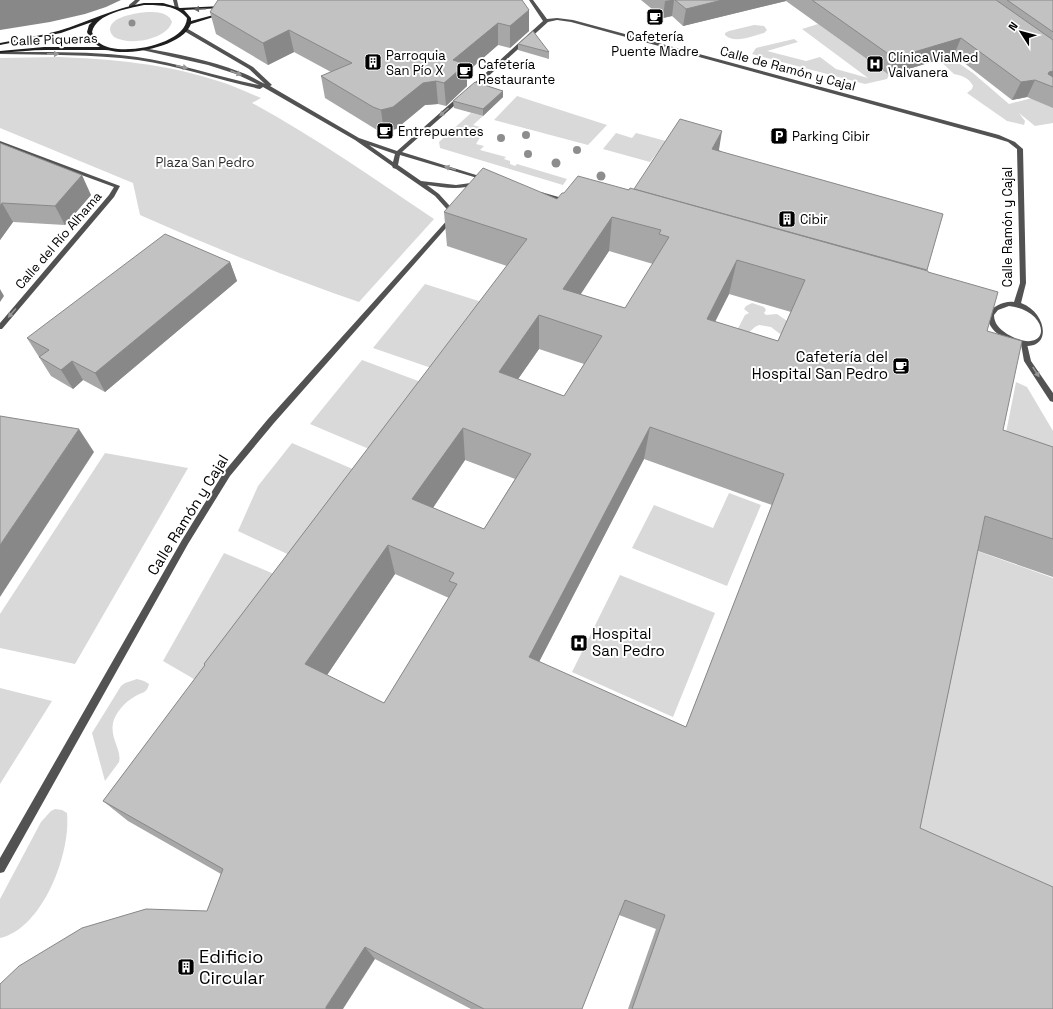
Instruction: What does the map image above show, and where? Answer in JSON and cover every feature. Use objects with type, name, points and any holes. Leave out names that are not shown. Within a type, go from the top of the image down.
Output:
[{"type":"street","points":[[131,6],[138,0]]},
{"type":"street","points":[[175,0],[179,8],[189,18],[189,23],[186,30],[251,68],[273,90]]},
{"type":"street","points":[[395,167],[398,153],[546,21],[531,0]]},
{"type":"street","name":"Calle Piqueras","points":[[0,44],[59,32],[100,18],[108,13],[131,6],[156,4],[179,8]]},
{"type":"street","points":[[179,8],[226,10],[189,23]]},
{"type":"street","points":[[100,18],[93,24],[90,30],[90,36],[93,41],[108,49]]},
{"type":"street","name":"Calle de Ramón y Cajal","points":[[546,21],[557,19],[571,21],[1006,139],[1016,144],[1020,149]]},
{"type":"street","name":"Calle Piqueras","points":[[0,52],[44,48],[144,49],[166,43],[176,38],[186,30]]},
{"type":"street","points":[[144,49],[175,54],[238,73],[273,90],[357,139],[395,167],[420,182],[450,187],[467,187],[491,180]]},
{"type":"street","points":[[0,52],[88,55],[137,59],[186,68],[226,80],[273,90]]},
{"type":"street","points":[[357,139],[398,153],[491,180]]},
{"type":"street","name":"Calle del Río Alhama","points":[[0,143],[10,150],[117,186],[112,196],[0,327]]},
{"type":"street","name":"Calle Ramón y Cajal","points":[[1017,305],[1023,283],[1020,149]]},
{"type":"street","points":[[477,191],[491,180]]},
{"type":"street","name":"Calle Ramón y Cajal","points":[[0,868],[181,549],[227,474],[271,421],[457,212],[420,182]]},
{"type":"street","points":[[535,192],[573,203]]},
{"type":"street","points":[[1008,304],[1017,305],[1027,307],[1039,313],[1048,322],[1051,328],[1047,339],[1041,342],[1024,344],[1006,338],[993,327],[990,321],[990,315],[994,310],[1008,304]]},
{"type":"street","points":[[983,319],[990,321]]},
{"type":"street","points":[[1024,344],[1028,361],[1053,399]]},
{"type":"green space","points":[[147,12],[165,14],[172,22],[163,33],[146,40],[121,40],[114,37],[110,31],[111,25],[120,18]]},
{"type":"green space","points":[[899,22],[973,73],[1009,104],[1043,95],[1053,102],[1053,123],[1035,126],[1019,113],[1025,121],[1024,125],[1007,121],[967,93],[973,86],[970,81],[954,74]]},
{"type":"green space","points":[[818,24],[889,75],[887,79],[865,84],[752,54],[756,48],[794,39],[798,42],[767,51],[806,61],[820,57],[836,69],[868,78],[802,29]]},
{"type":"green space","points":[[754,25],[764,26],[767,30],[764,33],[738,39],[729,38],[725,35],[725,33],[729,31]]},
{"type":"green space","name":"Plaza San Pedro","points":[[59,57],[139,63],[179,70],[223,83],[261,98],[252,103],[321,144],[434,219],[359,302],[221,250],[167,227],[140,215],[133,183],[0,128],[0,58]]},
{"type":"green space","points":[[517,96],[607,125],[588,145],[494,120]]},
{"type":"green space","points":[[471,113],[483,116],[473,125],[480,127],[474,133],[481,136],[476,144],[484,146],[480,150],[506,157],[504,159],[510,161],[510,164],[515,166],[517,164],[567,179],[563,185],[440,148],[439,142]]},
{"type":"green space","points":[[616,133],[632,138],[636,133],[666,141],[650,162],[603,149]]},
{"type":"green space","points":[[425,284],[488,304],[440,371],[373,348]]},
{"type":"green space","points":[[752,303],[764,307],[766,310],[764,313],[766,315],[777,314],[790,323],[784,337],[771,327],[759,325],[746,335],[734,336],[745,315],[749,313],[744,309]]},
{"type":"green space","points":[[362,360],[429,385],[376,452],[310,424]]},
{"type":"green space","points":[[1016,382],[1027,387],[1053,431],[1053,470],[1002,453]]},
{"type":"green space","points":[[292,443],[362,473],[296,558],[238,531],[258,486]]},
{"type":"green space","points":[[105,453],[188,468],[75,664],[0,648],[0,614]]},
{"type":"green space","points":[[729,493],[761,505],[727,586],[632,548],[654,505],[713,528]]},
{"type":"green space","points":[[963,546],[1053,578],[1053,917],[897,847]]},
{"type":"green space","points":[[224,553],[286,579],[206,686],[163,661]]},
{"type":"green space","points":[[620,575],[715,613],[673,717],[572,672]]},
{"type":"green space","points":[[137,679],[149,684],[147,690],[137,695],[124,705],[114,719],[113,734],[119,753],[119,762],[105,781],[92,733],[121,686]]},
{"type":"green space","points":[[0,688],[52,701],[0,784]]},
{"type":"green space","points":[[55,809],[62,810],[67,813],[67,829],[59,867],[51,887],[41,905],[29,920],[15,931],[0,938],[0,899],[41,822],[51,811]]},
{"type":"building","points":[[218,0],[522,0],[529,10],[510,26],[498,23],[453,60],[466,64],[444,83],[436,81],[423,83],[393,107],[381,110],[373,107],[321,76],[352,63],[289,30],[263,43],[210,12]]},
{"type":"building","points":[[675,0],[722,0],[686,9]]},
{"type":"building","points":[[812,0],[996,0],[1053,40],[1053,71],[1049,72],[1048,74],[1053,77],[1053,87],[1035,80],[1021,82],[961,38],[894,58]]},
{"type":"building","points":[[1007,0],[1053,0],[1053,32]]},
{"type":"building","points":[[533,31],[549,52],[518,44]]},
{"type":"building","points":[[475,82],[503,91],[483,109],[453,101]]},
{"type":"building","points":[[680,119],[722,131],[712,149],[943,214],[927,270],[634,189]]},
{"type":"building","points":[[0,143],[82,175],[55,206],[2,203],[0,206]]},
{"type":"building","name":"Hospital San Pedro","points":[[483,168],[557,199],[578,176],[629,190],[630,188],[998,292],[987,331],[1022,341],[1003,430],[1053,447],[1053,539],[985,516],[920,828],[1053,887],[1053,1009],[632,1009],[665,915],[625,900],[582,1009],[484,1009],[365,947],[326,1009],[0,1009],[0,984],[19,966],[82,928],[146,909],[207,911],[223,869],[103,801],[205,665],[204,664],[527,239],[444,212]],"holes":[[[612,217],[661,230],[659,234],[669,237],[625,308],[563,289]],[[737,260],[805,280],[778,341],[707,319]],[[539,315],[602,336],[564,396],[499,372]],[[650,427],[784,474],[686,727],[529,657]],[[463,428],[531,454],[484,529],[412,499]],[[388,545],[454,573],[449,581],[457,584],[384,703],[305,664]]]},
{"type":"building","points":[[165,234],[230,262],[95,373],[72,361],[61,370],[39,357],[49,350],[27,338]]},
{"type":"building","points":[[0,416],[79,429],[0,545]]},
{"type":"place","name":"Cafetería Puente Madre","points":[[655,17]]},
{"type":"place","name":"Parroquia San Pío X","points":[[373,62]]},
{"type":"place","name":"Clínica ViaMed Valvanera","points":[[875,64]]},
{"type":"place","name":"Cafetería Restaurante","points":[[465,71]]},
{"type":"place","name":"Entrepuentes","points":[[385,131]]},
{"type":"place","name":"Parking Cibir","points":[[779,136]]},
{"type":"place","name":"Cibir","points":[[787,219]]},
{"type":"place","name":"Cafetería del Hospital San Pedro","points":[[901,366]]},
{"type":"place","name":"Hospital San Pedro","points":[[579,643]]},
{"type":"place","name":"Edificio Circular","points":[[186,967]]}]
